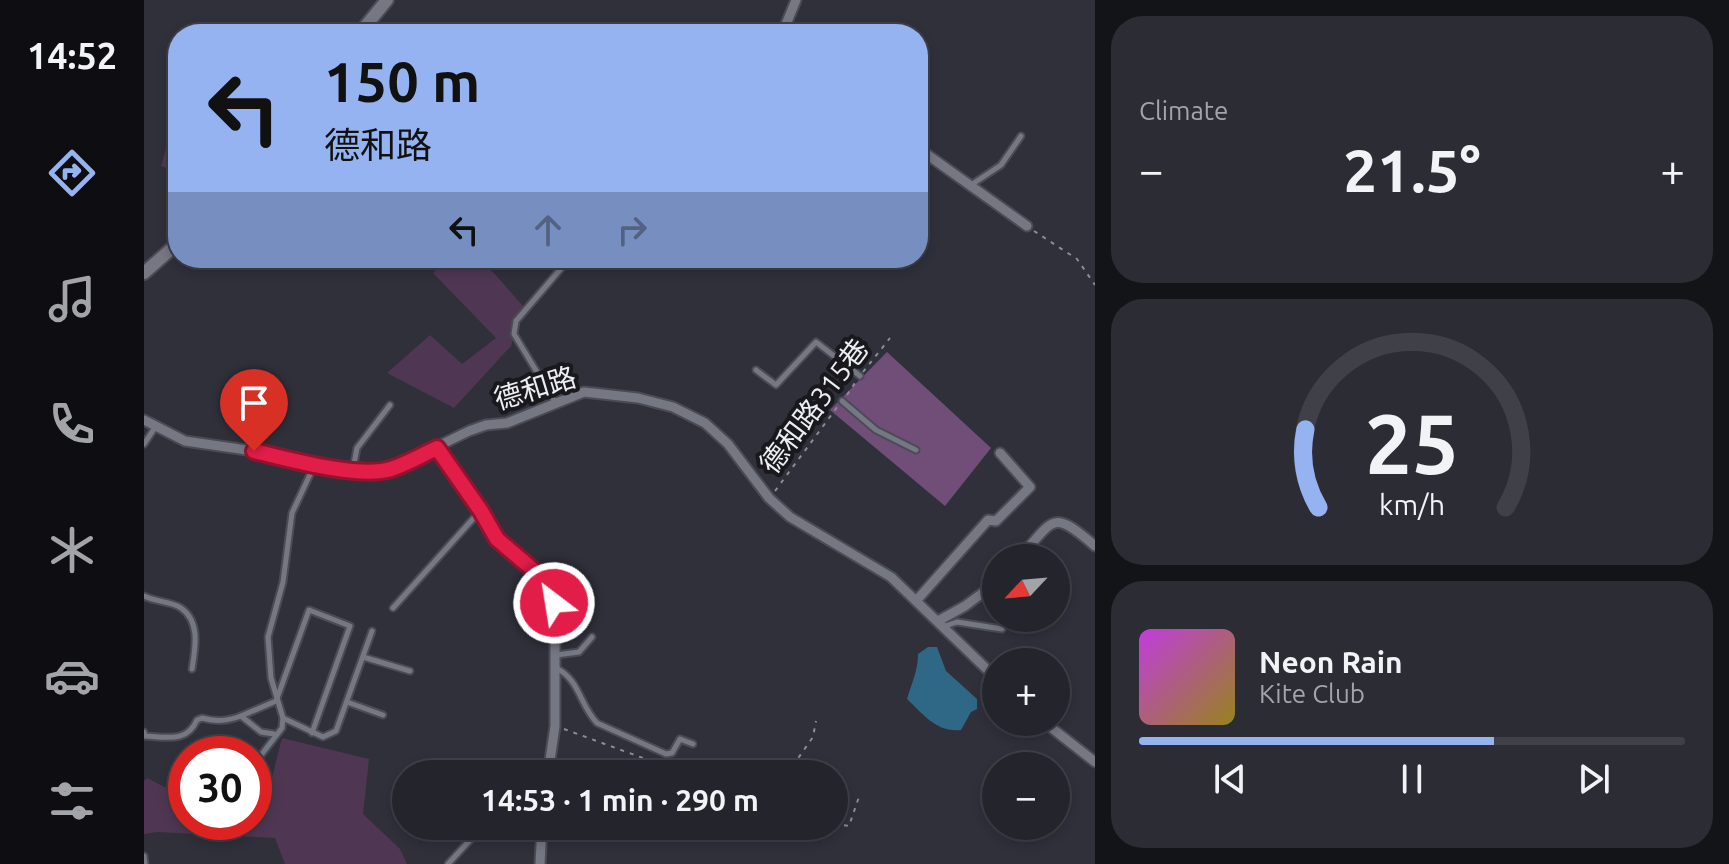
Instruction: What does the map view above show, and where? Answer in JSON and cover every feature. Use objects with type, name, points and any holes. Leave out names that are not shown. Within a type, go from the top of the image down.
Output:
[{"type":"street","points":[[372,24],[387,0]]},
{"type":"street","points":[[786,24],[796,0]]},
{"type":"street","points":[[928,155],[1027,226]]},
{"type":"street","points":[[144,273],[168,252]]},
{"type":"street","name":"德和路","points":[[144,420],[185,441],[254,451],[314,465],[352,470],[389,470],[469,431],[507,423],[584,392],[638,398],[673,407],[705,423],[728,444],[769,498],[790,517],[891,577],[982,665]]},
{"type":"street","points":[[437,448],[497,539],[539,574],[549,587],[555,611],[555,726],[550,760]]},
{"type":"street","points":[[916,601],[988,520],[996,521],[1030,487],[1000,453]]},
{"type":"street","points":[[1032,544],[1050,525],[1060,521],[1069,523],[1095,546]]},
{"type":"street","points":[[940,625],[982,593]]},
{"type":"street","points":[[1062,736],[1095,762]]},
{"type":"street","points":[[540,864],[541,840]]},
{"type":"lane","points":[[970,185],[1001,165],[1021,136]]},
{"type":"lane","points":[[555,402],[514,334],[516,321],[561,268]]},
{"type":"lane","points":[[756,370],[776,385],[816,342],[860,376]]},
{"type":"lane","points":[[842,401],[876,430],[916,450]]},
{"type":"lane","points":[[352,470],[357,448],[390,405]]},
{"type":"lane","points":[[144,444],[156,426]]},
{"type":"lane","points":[[272,739],[282,728],[283,718],[271,678],[270,627],[283,582],[292,513],[314,465]]},
{"type":"lane","points":[[393,608],[481,511]]},
{"type":"lane","points":[[144,596],[180,607],[193,623],[197,641],[192,669]]},
{"type":"lane","points":[[144,732],[145,736],[182,736],[192,731],[197,720],[202,718],[227,721],[276,701],[309,610],[350,626],[312,733]]},
{"type":"lane","points":[[940,625],[957,622],[982,626]]},
{"type":"lane","points":[[283,718],[323,737],[336,731],[372,631]]},
{"type":"lane","points":[[555,655],[579,652],[592,637]]},
{"type":"lane","points":[[363,657],[410,671]]},
{"type":"lane","points":[[555,667],[570,675],[589,715],[597,723],[666,754],[672,753],[680,739],[693,744]]},
{"type":"lane","points":[[347,702],[383,715]]},
{"type":"lane","points":[[241,716],[261,732],[275,734]]},
{"type":"lane","points":[[448,864],[470,840]]},
{"type":"lane","points":[[144,856],[145,864]]},
{"type":"path","points":[[1027,226],[1077,259],[1095,285]]},
{"type":"path","name":"德和路315巷","points":[[769,498],[890,338]]},
{"type":"path","points":[[797,760],[813,737],[816,721]]},
{"type":"path","points":[[555,726],[648,760]]},
{"type":"path","points":[[848,826],[860,794]]},
{"type":"shaded area","points":[[168,142],[168,169],[161,166]]},
{"type":"shaded area","points":[[438,268],[488,268],[523,306],[511,346],[454,408],[387,373],[430,335],[462,364],[496,338],[433,273]]},
{"type":"shaded area","points":[[887,352],[991,448],[945,506],[830,410]]},
{"type":"shaded area","points":[[282,738],[369,759],[363,814],[400,849],[407,864],[285,864],[275,838],[272,838],[272,777]]},
{"type":"shaded area","points":[[147,778],[168,789],[168,833],[144,834],[144,781]]},
{"type":"water","points":[[928,647],[937,647],[946,671],[977,699],[977,709],[971,712],[961,730],[945,729],[938,725],[907,699],[918,654]]},
{"type":"route","points":[[254,451],[314,465],[378,471],[389,470],[437,448],[497,539],[545,580],[554,603]]}]
